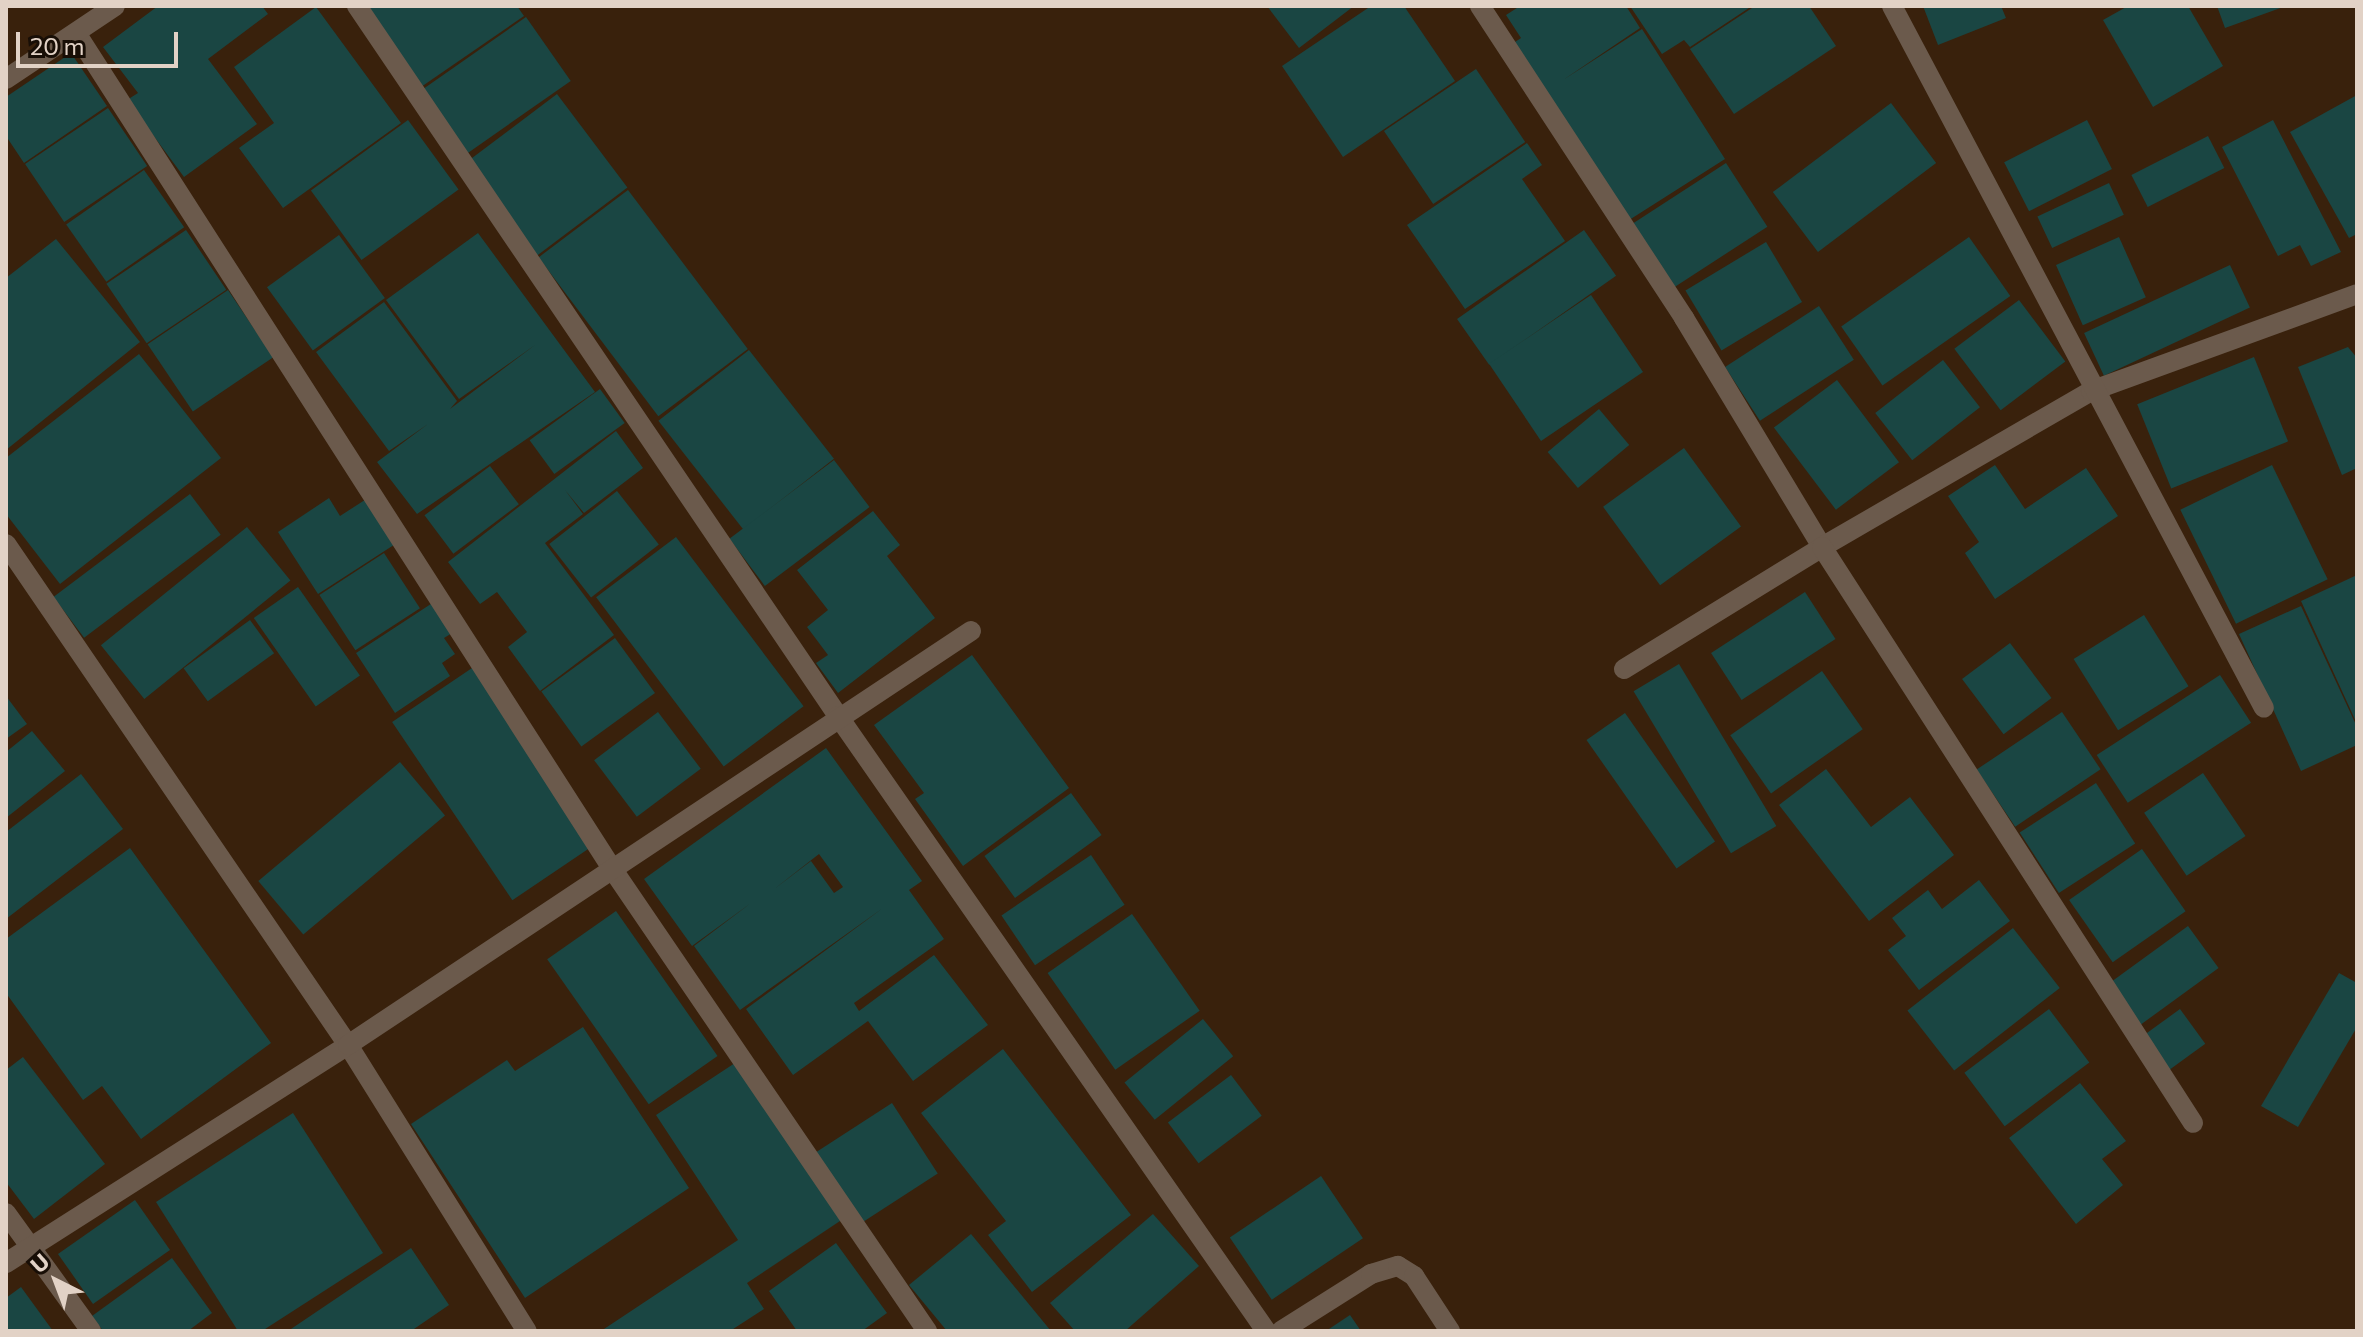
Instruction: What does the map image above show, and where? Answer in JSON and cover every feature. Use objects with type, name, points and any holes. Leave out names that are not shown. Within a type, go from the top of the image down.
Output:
[{"type":"street","points":[[6,79],[115,6]]},
{"type":"street","points":[[357,6],[838,716],[1266,1331]]},
{"type":"street","points":[[1480,6],[1684,318],[1822,547],[2193,1123]]},
{"type":"street","points":[[1892,6],[2091,391],[2264,708]]},
{"type":"street","points":[[76,33],[613,870],[927,1331]]},
{"type":"street","points":[[1624,669],[1822,547],[2091,391],[2357,294]]},
{"type":"street","points":[[6,544],[348,1045],[527,1331]]},
{"type":"street","points":[[6,1263],[348,1045],[613,870],[838,716],[971,631]]},
{"type":"street","points":[[6,1213],[91,1331]]},
{"type":"street","points":[[1281,1331],[1371,1274],[1398,1266],[1414,1276],[1450,1331]]},
{"type":"building","points":[[158,6],[262,6],[268,14],[208,59],[257,124],[184,177],[127,100],[138,93],[103,47]]},
{"type":"building","points":[[365,6],[517,6],[524,16],[421,87]]},
{"type":"building","points":[[1267,6],[1354,6],[1299,48]]},
{"type":"building","points":[[1371,6],[1404,6],[1455,81],[1343,157],[1282,66]]},
{"type":"building","points":[[1520,6],[1626,6],[1640,28],[1563,80],[1642,29],[1725,159],[1626,222],[1512,44],[1521,38],[1506,15]]},
{"type":"building","points":[[1630,6],[1752,6],[1690,47],[1684,40],[1662,54]]},
{"type":"building","points":[[1755,6],[1809,6],[1836,46],[1734,114],[1690,49]]},
{"type":"building","points":[[1923,6],[2001,6],[2006,18],[1938,45]]},
{"type":"building","points":[[2128,6],[2188,6],[2223,66],[2153,107],[2103,20]]},
{"type":"building","points":[[2217,6],[2286,6],[2225,28]]},
{"type":"building","points":[[316,7],[401,123],[283,208],[239,148],[274,123],[234,67]]},
{"type":"building","points":[[526,17],[571,81],[468,153],[423,89]]},
{"type":"building","points":[[71,53],[107,106],[24,163],[6,136],[6,97]]},
{"type":"building","points":[[1476,69],[1525,142],[1433,204],[1384,131]]},
{"type":"building","points":[[557,94],[627,187],[537,255],[467,162]]},
{"type":"building","points":[[2357,95],[2357,234],[2349,238],[2290,132]]},
{"type":"building","points":[[1891,103],[1936,163],[1818,252],[1773,192]]},
{"type":"building","points":[[108,108],[147,166],[64,222],[25,164]]},
{"type":"building","points":[[408,120],[459,190],[361,260],[311,191]]},
{"type":"building","points":[[2087,120],[2112,169],[2029,211],[2004,162]]},
{"type":"building","points":[[2273,120],[2341,252],[2311,266],[2300,245],[2278,256],[2222,147]]},
{"type":"building","points":[[2208,136],[2224,168],[2148,207],[2131,175]]},
{"type":"building","points":[[1527,143],[1542,165],[1522,179],[1565,241],[1465,309],[1407,225]]},
{"type":"building","points":[[1726,163],[1767,227],[1673,288],[1632,224]]},
{"type":"building","points":[[144,170],[184,227],[106,282],[66,224]]},
{"type":"building","points":[[2109,183],[2124,215],[2052,248],[2037,216]]},
{"type":"building","points":[[628,190],[748,349],[658,416],[539,257]]},
{"type":"building","points":[[186,230],[226,290],[147,343],[106,284]]},
{"type":"building","points":[[1584,230],[1616,276],[1489,365],[1457,319]]},
{"type":"building","points":[[478,233],[595,392],[417,514],[377,462],[428,424],[389,451],[316,352],[384,302],[457,401],[450,409],[535,345],[459,399],[386,300]]},
{"type":"building","points":[[339,235],[385,298],[313,350],[267,287]]},
{"type":"building","points":[[1969,237],[2010,296],[1883,385],[1841,326]]},
{"type":"building","points":[[2119,237],[2146,297],[2083,325],[2056,265]]},
{"type":"building","points":[[56,239],[140,342],[6,450],[6,278]]},
{"type":"building","points":[[1766,242],[1802,302],[1721,350],[1685,290]]},
{"type":"building","points":[[2230,265],[2250,308],[2104,376],[2084,333]]},
{"type":"building","points":[[228,290],[273,357],[193,411],[148,344]]},
{"type":"building","points":[[1591,295],[1643,372],[1541,441],[1489,364]]},
{"type":"building","points":[[2019,300],[2065,361],[2001,410],[1954,349]]},
{"type":"building","points":[[1819,306],[1854,360],[1760,421],[1725,367]]},
{"type":"building","points":[[2348,347],[2357,358],[2357,468],[2342,475],[2298,367]]},
{"type":"building","points":[[749,350],[834,459],[743,530],[658,421]]},
{"type":"building","points":[[139,354],[221,458],[60,584],[6,514],[6,458]]},
{"type":"building","points":[[2254,357],[2288,441],[2171,489],[2137,404]]},
{"type":"building","points":[[1943,360],[1980,407],[1912,460],[1875,413]]},
{"type":"building","points":[[1837,380],[1899,462],[1836,510],[1774,428]]},
{"type":"building","points":[[600,389],[625,423],[554,474],[530,440]]},
{"type":"building","points":[[1599,409],[1629,445],[1578,488],[1548,452]]},
{"type":"building","points":[[616,431],[643,468],[584,513],[565,490],[583,514],[545,543],[614,635],[540,691],[508,647],[527,632],[497,592],[480,604],[448,562]]},
{"type":"building","points":[[1684,448],[1741,526],[1660,585],[1603,507]]},
{"type":"building","points":[[834,460],[870,507],[765,586],[729,539]]},
{"type":"building","points":[[1995,465],[2025,509],[2086,468],[2118,516],[1995,599],[1965,553],[1979,542],[1948,496]]},
{"type":"building","points":[[2272,465],[2328,579],[2236,624],[2180,510]]},
{"type":"building","points":[[490,466],[519,504],[453,554],[425,515]]},
{"type":"building","points":[[617,491],[659,545],[591,598],[549,544]]},
{"type":"building","points":[[190,494],[221,535],[84,638],[53,597]]},
{"type":"building","points":[[371,496],[400,541],[318,594],[278,532],[329,498],[340,516]]},
{"type":"building","points":[[873,511],[900,545],[887,556],[935,618],[838,693],[816,663],[828,655],[807,627],[828,610],[797,570]]},
{"type":"building","points":[[247,527],[290,581],[144,699],[101,645]]},
{"type":"building","points":[[676,537],[804,706],[724,766],[596,597]]},
{"type":"building","points":[[384,553],[420,608],[355,650],[319,595]]},
{"type":"building","points":[[2357,575],[2357,724],[2301,601]]},
{"type":"building","points":[[298,587],[360,675],[316,706],[254,618]]},
{"type":"building","points":[[1805,592],[1835,639],[1742,700],[1711,653]]},
{"type":"building","points":[[437,600],[457,630],[444,638],[455,654],[442,663],[450,676],[395,713],[356,653]]},
{"type":"building","points":[[2301,606],[2357,727],[2357,745],[2301,771],[2239,634]]},
{"type":"building","points":[[2144,615],[2189,686],[2118,730],[2074,659]]},
{"type":"building","points":[[250,620],[274,653],[208,701],[184,668]]},
{"type":"building","points":[[615,638],[655,693],[581,747],[541,691]]},
{"type":"building","points":[[2010,643],[2052,698],[2004,734],[1962,679]]},
{"type":"building","points":[[972,655],[1069,788],[963,866],[915,799],[924,793],[874,725]]},
{"type":"building","points":[[1679,664],[1776,826],[1731,853],[1634,691]]},
{"type":"building","points":[[475,666],[595,844],[512,900],[392,722]]},
{"type":"building","points":[[1822,671],[1863,729],[1771,793],[1730,735]]},
{"type":"building","points":[[2220,675],[2251,723],[2128,803],[2097,755]]},
{"type":"building","points":[[6,696],[27,724],[6,739]]},
{"type":"building","points":[[658,712],[701,769],[637,817],[594,760]]},
{"type":"building","points":[[2062,712],[2101,769],[2015,827],[1977,770]]},
{"type":"building","points":[[1625,713],[1715,842],[1677,869],[1586,740]]},
{"type":"building","points":[[32,731],[65,771],[6,818],[6,752]]},
{"type":"building","points":[[826,748],[922,881],[909,890],[944,939],[854,1003],[859,1011],[934,955],[988,1025],[913,1081],[868,1021],[793,1075],[746,1009],[883,908],[740,1010],[694,946],[751,903],[692,946],[644,879]],"holes":[[[819,854],[843,887],[834,893],[811,861],[773,890]]]},
{"type":"building","points":[[400,762],[445,816],[303,935],[258,881]]},
{"type":"building","points":[[1826,769],[1871,827],[1910,797],[1954,855],[1869,921],[1779,805]]},
{"type":"building","points":[[2203,773],[2245,836],[2187,876],[2144,813]]},
{"type":"building","points":[[81,774],[123,829],[6,919],[6,832]]},
{"type":"building","points":[[2096,783],[2135,843],[2059,893],[2020,833]]},
{"type":"building","points":[[1071,793],[1102,835],[1015,898],[984,856]]},
{"type":"building","points":[[130,848],[271,1043],[141,1139],[102,1086],[83,1100],[6,993],[6,939]]},
{"type":"building","points":[[2142,849],[2186,911],[2113,962],[2069,900]]},
{"type":"building","points":[[1091,855],[1125,905],[1035,965],[1001,915]]},
{"type":"building","points":[[1979,880],[2010,921],[1919,990],[1888,950],[1906,936],[1892,918],[1928,890],[1942,909]]},
{"type":"building","points":[[616,911],[718,1056],[649,1104],[547,959]]},
{"type":"building","points":[[1132,914],[1200,1011],[1115,1070],[1048,973]]},
{"type":"building","points":[[2188,926],[2219,968],[2141,1024],[2110,982]]},
{"type":"building","points":[[2013,928],[2060,988],[1954,1070],[1907,1010]]},
{"type":"building","points":[[2339,973],[2357,983],[2357,1027],[2298,1127],[2261,1106]]},
{"type":"building","points":[[2049,1009],[2089,1063],[2005,1126],[1964,1073]]},
{"type":"building","points":[[2180,1009],[2205,1044],[2168,1071],[2143,1036]]},
{"type":"building","points":[[1203,1019],[1233,1056],[1155,1120],[1125,1083]]},
{"type":"building","points":[[583,1027],[689,1188],[525,1298],[411,1124],[507,1060],[515,1071]]},
{"type":"building","points":[[1003,1049],[1131,1215],[1032,1292],[988,1235],[1006,1221],[921,1113]]},
{"type":"building","points":[[23,1057],[105,1164],[34,1219],[6,1182],[6,1070]]},
{"type":"building","points":[[738,1061],[843,1219],[747,1283],[764,1309],[730,1331],[601,1331],[738,1240],[656,1115]]},
{"type":"building","points":[[1231,1075],[1262,1116],[1199,1163],[1168,1123]]},
{"type":"building","points":[[2080,1083],[2126,1141],[2102,1159],[2123,1185],[2076,1224],[2009,1138]]},
{"type":"building","points":[[892,1103],[938,1173],[861,1224],[815,1153]]},
{"type":"building","points":[[293,1113],[383,1253],[262,1331],[238,1331],[156,1202]]},
{"type":"building","points":[[1321,1176],[1363,1238],[1272,1300],[1230,1238]]},
{"type":"building","points":[[135,1200],[170,1250],[93,1304],[58,1254]]},
{"type":"building","points":[[1153,1214],[1199,1266],[1125,1331],[1075,1331],[1050,1303]]},
{"type":"building","points":[[971,1234],[1051,1331],[947,1331],[909,1285]]},
{"type":"building","points":[[836,1243],[887,1313],[862,1331],[797,1331],[769,1291]]},
{"type":"building","points":[[411,1248],[449,1305],[411,1331],[288,1331]]},
{"type":"building","points":[[172,1258],[212,1313],[188,1331],[103,1331],[92,1316]]},
{"type":"building","points":[[21,1287],[53,1331],[6,1331],[6,1298]]},
{"type":"building","points":[[1350,1315],[1361,1331],[1326,1331]]}]
